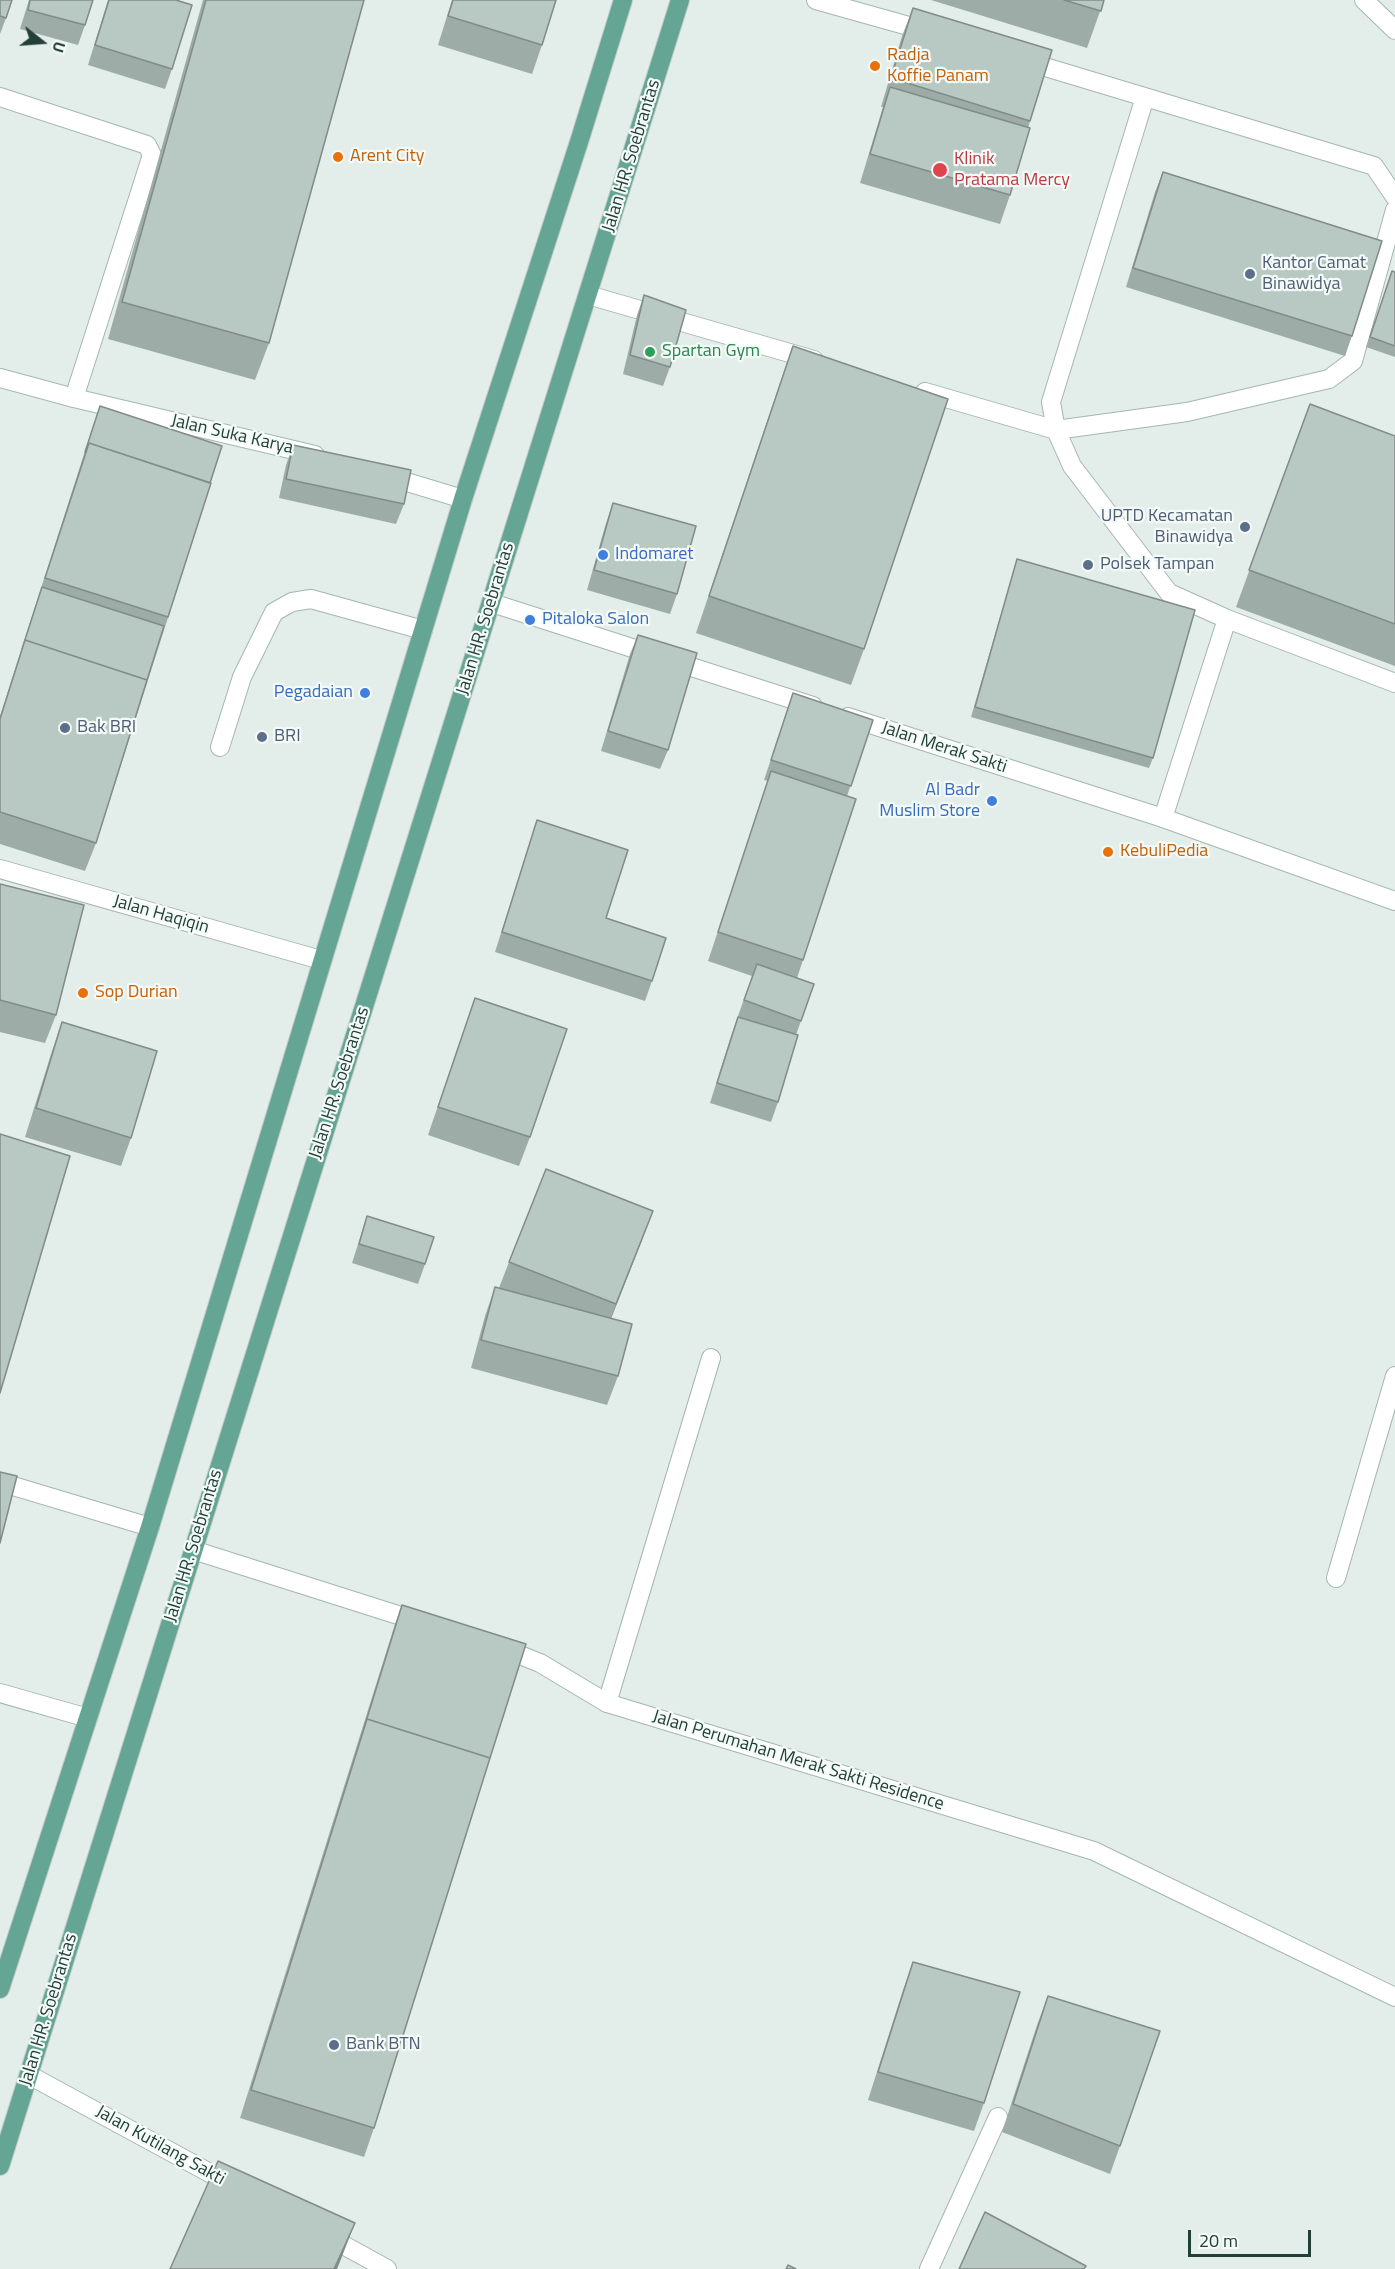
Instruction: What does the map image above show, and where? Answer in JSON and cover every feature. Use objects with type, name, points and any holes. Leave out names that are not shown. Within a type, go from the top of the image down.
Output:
[{"type":"main road","points":[[0,1989],[6,1951],[88,1718],[150,1527],[463,499],[623,0]]},
{"type":"main road","name":"Jalan HR. Soebrantas","points":[[0,2166],[680,0]]},
{"type":"street","points":[[816,0],[941,36]]},
{"type":"street","points":[[1364,0],[1395,30]]},
{"type":"street","points":[[1009,56],[1374,166],[1395,197]]},
{"type":"street","points":[[0,97],[147,146],[152,155],[74,398]]},
{"type":"street","points":[[1145,97],[1051,402],[1056,430],[1072,466],[1169,593],[1227,619],[1395,683]]},
{"type":"street","points":[[908,387],[1056,430],[1187,412],[1329,379],[1353,361],[1395,210]]},
{"type":"street","points":[[588,295],[828,364]]},
{"type":"street","name":"Jalan Suka Karya","points":[[0,378],[330,459]]},
{"type":"street","points":[[375,472],[463,499]]},
{"type":"street","points":[[220,747],[242,677],[274,612],[292,602],[311,599],[423,630]]},
{"type":"street","name":"Jalan Merak Sakti","points":[[492,603],[1163,818],[1395,901]]},
{"type":"street","points":[[1163,818],[1227,619]]},
{"type":"street","name":"Jalan Haqiqin","points":[[0,869],[321,960]]},
{"type":"street","points":[[607,1703],[711,1358]]},
{"type":"street","points":[[1336,1578],[1395,1376]]},
{"type":"street","points":[[0,1482],[150,1527]]},
{"type":"street","points":[[193,1550],[438,1628]]},
{"type":"street","name":"Jalan Perumahan Merak Sakti Residence","points":[[482,1641],[540,1663],[607,1703],[1094,1851],[1395,1997]]},
{"type":"street","points":[[0,1693],[88,1718]]},
{"type":"street","name":"Jalan Kutilang Sakti","points":[[29,2074],[250,2195]]},
{"type":"street","points":[[929,2269],[998,2117]]},
{"type":"street","points":[[313,2229],[387,2269]]},
{"type":"building","points":[[0,0],[12,0],[6,18],[0,16]]},
{"type":"building","points":[[30,0],[93,0],[85,25],[28,10]]},
{"type":"building","points":[[109,0],[176,0],[192,5],[172,69],[95,45]]},
{"type":"building","points":[[206,0],[364,0],[269,343],[122,302]]},
{"type":"building","points":[[453,0],[556,0],[542,45],[448,16]]},
{"type":"building","points":[[1064,0],[1104,0],[1101,11]]},
{"type":"building","points":[[913,8],[1052,50],[1030,121],[891,78]]},
{"type":"building","points":[[890,87],[1030,128],[1010,195],[870,154]]},
{"type":"building","name":"Kantor Camat Binawidya","points":[[1163,172],[1382,241],[1352,336],[1133,268]]},
{"type":"building","points":[[1392,271],[1395,272],[1395,346],[1370,337]]},
{"type":"building","name":"Spartan Gym","points":[[644,295],[686,310],[670,367],[630,355]]},
{"type":"building","points":[[793,346],[948,399],[864,649],[709,596]]},
{"type":"building","points":[[1310,404],[1395,436],[1395,624],[1249,570]]},
{"type":"building","points":[[100,406],[222,446],[210,483],[89,443],[85,452]]},
{"type":"building","points":[[89,443],[211,483],[168,617],[45,578]]},
{"type":"building","points":[[293,445],[411,470],[404,504],[286,479]]},
{"type":"building","points":[[613,503],[696,526],[677,594],[594,570]]},
{"type":"building","points":[[1017,559],[1195,610],[1153,758],[975,707]]},
{"type":"building","points":[[42,587],[164,626],[147,680],[25,640],[22,649]]},
{"type":"building","points":[[638,635],[697,653],[668,750],[608,731]]},
{"type":"building","points":[[25,640],[147,680],[96,843],[0,812],[0,719]]},
{"type":"building","points":[[793,693],[873,720],[851,786],[771,760]]},
{"type":"building","points":[[771,771],[856,799],[803,960],[718,932]]},
{"type":"building","points":[[537,820],[628,850],[606,918],[666,938],[652,981],[502,932]]},
{"type":"building","points":[[0,884],[84,905],[56,1015],[0,1000]]},
{"type":"building","points":[[757,964],[814,984],[801,1021],[744,1000]]},
{"type":"building","points":[[475,998],[567,1029],[530,1137],[438,1107]]},
{"type":"building","points":[[738,1017],[798,1035],[778,1102],[717,1083]]},
{"type":"building","points":[[62,1022],[157,1051],[131,1138],[36,1108]]},
{"type":"building","points":[[0,1134],[70,1156],[0,1393]]},
{"type":"building","points":[[546,1169],[653,1211],[616,1304],[509,1262]]},
{"type":"building","points":[[367,1216],[434,1237],[425,1264],[359,1244]]},
{"type":"building","points":[[495,1287],[632,1324],[618,1376],[481,1340]]},
{"type":"building","points":[[0,1472],[17,1476],[0,1543]]},
{"type":"building","points":[[402,1605],[526,1644],[490,1758],[367,1719],[364,1728]]},
{"type":"building","points":[[367,1719],[490,1758],[374,2128],[251,2090]]},
{"type":"building","points":[[913,1962],[1020,1992],[984,2103],[878,2072]]},
{"type":"building","points":[[1048,1996],[1160,2031],[1120,2146],[1013,2104]]},
{"type":"building","points":[[218,2161],[355,2223],[334,2269],[170,2269]]},
{"type":"building","points":[[985,2212],[1086,2266],[1084,2269],[959,2269]]},
{"type":"place","name":"Radja Koffie Panam","points":[[875,66]]},
{"type":"place","name":"Arent City","points":[[338,157]]},
{"type":"place","name":"Klinik Pratama Mercy","points":[[940,170]]},
{"type":"place","name":"Kantor Camat Binawidya","points":[[1250,274]]},
{"type":"place","name":"Spartan Gym","points":[[650,352]]},
{"type":"place","name":"UPTD Kecamatan Binawidya","points":[[1245,527]]},
{"type":"place","name":"Indomaret","points":[[603,555]]},
{"type":"place","name":"Polsek Tampan","points":[[1088,565]]},
{"type":"place","name":"Pitaloka Salon","points":[[530,620]]},
{"type":"place","name":"Pegadaian","points":[[365,693]]},
{"type":"place","name":"Bak BRI","points":[[65,728]]},
{"type":"place","name":"BRI","points":[[262,737]]},
{"type":"place","name":"Al Badr Muslim Store","points":[[992,801]]},
{"type":"place","name":"KebuliPedia","points":[[1108,852]]},
{"type":"place","name":"Sop Durian","points":[[83,993]]},
{"type":"place","name":"Bank BTN","points":[[334,2045]]}]
